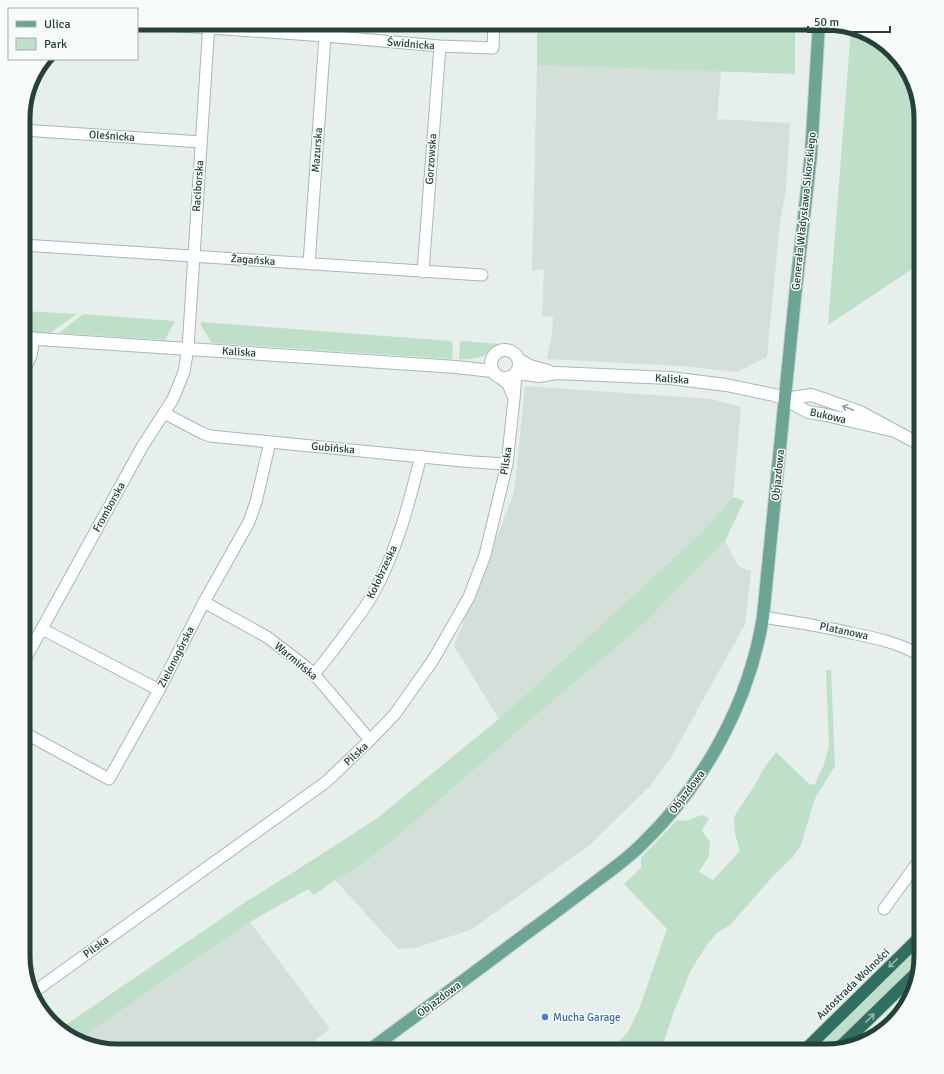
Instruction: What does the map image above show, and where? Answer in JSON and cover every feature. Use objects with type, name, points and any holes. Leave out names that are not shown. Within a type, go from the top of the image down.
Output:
[{"type":"highway","name":"Autostrada Wolności","points":[[811,1044],[914,943]]},
{"type":"highway","points":[[846,1041],[911,978]]},
{"type":"main road","name":"Generała Władysława Sikorskiego","points":[[785,399],[811,154],[819,30]]},
{"type":"main road","name":"Objazdowa","points":[[378,1044],[437,1001],[642,845],[685,797],[700,775],[729,724],[749,676],[757,648],[764,617],[785,399]]},
{"type":"street","name":"Raciborska","points":[[188,348],[209,30]]},
{"type":"street","name":"Świdnicka","points":[[262,30],[440,46],[493,48],[494,30]]},
{"type":"street","name":"Mazurska","points":[[309,264],[325,36]]},
{"type":"street","name":"Gorzowska","points":[[423,272],[440,46]]},
{"type":"street","name":"Oleśnicka","points":[[30,130],[201,142]]},
{"type":"street","name":"Żagańska","points":[[30,245],[482,275]]},
{"type":"street","name":"Kaliska","points":[[30,338],[456,367],[496,374]]},
{"type":"street","points":[[30,347],[30,358]]},
{"type":"street","name":"Fromborska","points":[[30,650],[142,447],[173,398],[184,372],[188,348]]},
{"type":"street","points":[[496,374],[508,378],[516,373],[519,360],[514,353],[506,349],[497,352],[493,356],[490,363],[496,374],[508,384],[514,399]]},
{"type":"street","name":"Kaliska","points":[[456,367],[493,356]]},
{"type":"street","name":"Kaliska","points":[[519,360],[530,366],[556,373]]},
{"type":"street","name":"Kaliska","points":[[516,373],[539,376],[556,373],[670,378],[711,382],[749,389],[785,399]]},
{"type":"street","name":"Pilska","points":[[37,989],[326,782],[395,714],[432,660],[469,597],[485,555],[507,464],[516,373]]},
{"type":"street","name":"Bukowa","points":[[785,399],[811,395],[860,412],[914,442]]},
{"type":"street","name":"Bukowa","points":[[785,399],[808,412],[895,432]]},
{"type":"street","name":"Gubińska","points":[[164,413],[202,434],[210,436],[473,462],[507,464]]},
{"type":"street","name":"Zielonogórska","points":[[30,736],[109,779],[159,690],[204,602],[249,522],[256,502],[270,442]]},
{"type":"street","name":"Kołobrzeska","points":[[314,674],[327,659],[358,616],[376,588],[403,525],[421,456]]},
{"type":"street","name":"Warmińska","points":[[204,602],[267,638],[305,666],[314,674],[370,740]]},
{"type":"street","name":"Platanowa","points":[[764,617],[878,638],[914,652]]},
{"type":"street","points":[[42,629],[159,690]]},
{"type":"street","points":[[884,909],[914,868]]},
{"type":"shaded area","points":[[537,65],[721,71],[717,119],[790,123],[786,190],[780,222],[767,357],[737,372],[681,366],[547,359],[552,333],[553,317],[542,316],[544,269],[532,271]]},
{"type":"shaded area","points":[[525,386],[711,399],[741,407],[733,497],[703,531],[499,719],[454,646],[514,493]]},
{"type":"shaded area","points":[[725,541],[738,566],[751,571],[745,624],[670,759],[650,786],[591,844],[470,930],[415,948],[398,949],[335,880],[355,869],[390,843],[646,622]]},
{"type":"shaded area","points":[[250,922],[330,1029],[310,1044],[118,1044],[96,1041],[83,1037]]},
{"type":"shaded area","points":[[41,996],[63,1024],[52,1014]]},
{"type":"green space","points":[[537,30],[795,30],[795,74],[537,65]]},
{"type":"green space","points":[[851,34],[865,39],[875,45],[892,60],[905,79],[912,101],[914,113],[914,268],[828,325]]},
{"type":"green space","points":[[30,311],[77,314],[50,333],[30,332]]},
{"type":"green space","points":[[83,314],[175,321],[165,340],[59,333]]},
{"type":"green space","points":[[201,322],[451,341],[453,343],[452,359],[212,343],[201,326]]},
{"type":"green space","points":[[460,342],[501,344],[485,355],[472,359],[459,359]]},
{"type":"green space","points":[[733,497],[744,501],[725,541],[646,622],[390,843],[355,869],[335,880],[314,895],[308,889],[250,922],[83,1037],[65,1026],[247,901],[376,819],[499,719],[703,531]]},
{"type":"green space","points":[[831,669],[835,766],[815,798],[801,845],[793,857],[775,874],[730,925],[717,933],[706,946],[691,970],[674,1011],[663,1044],[616,1044],[628,1032],[639,1009],[667,929],[624,884],[641,868],[641,858],[677,820],[685,821],[702,815],[709,818],[702,831],[710,842],[709,856],[699,872],[713,880],[740,851],[735,834],[734,817],[762,771],[776,752],[810,785],[815,784],[824,764],[829,746],[826,671]]},
{"type":"green space","points":[[914,953],[913,966],[835,1043],[821,1044]]},
{"type":"place","name":"Mucha Garage","points":[[545,1017]]}]
